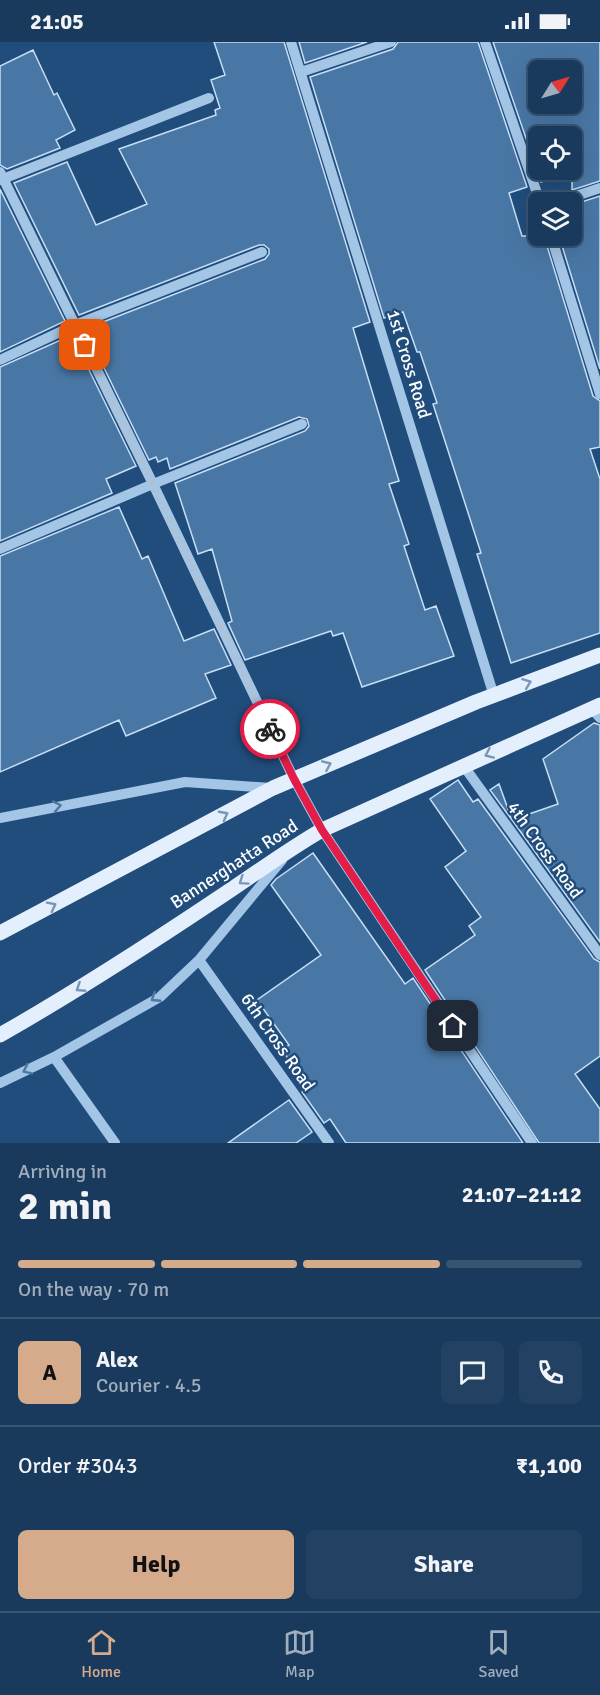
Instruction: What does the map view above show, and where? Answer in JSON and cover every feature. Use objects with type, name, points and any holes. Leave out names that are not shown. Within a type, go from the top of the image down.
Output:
[{"type":"main road","points":[[0,933],[273,788],[476,702],[600,655]]},
{"type":"main road","name":"Bannerghatta Road","points":[[0,1035],[57,1003],[322,830],[463,765],[597,710]]},
{"type":"street","name":"1st Cross Road","points":[[291,42],[494,696]]},
{"type":"street","points":[[301,72],[391,42]]},
{"type":"street","points":[[486,42],[537,192]]},
{"type":"street","points":[[209,98],[1,176],[153,484],[294,779],[322,830],[532,1143]]},
{"type":"street","points":[[582,194],[600,188]]},
{"type":"street","points":[[554,246],[600,394]]},
{"type":"street","points":[[0,360],[75,325],[262,252]]},
{"type":"street","points":[[0,549],[302,424]]},
{"type":"street","name":"4th Cross Road","points":[[463,765],[600,955]]},
{"type":"street","points":[[0,818],[185,782],[273,788]]},
{"type":"street","points":[[0,1083],[54,1057],[160,997],[199,960],[292,848]]},
{"type":"street","name":"6th Cross Road","points":[[199,960],[329,1143]]},
{"type":"street","points":[[54,1057],[115,1143]]},
{"type":"building","points":[[214,42],[284,42],[370,322],[353,328],[399,481],[389,484],[409,544],[404,546],[425,610],[436,606],[454,656],[362,687],[343,633],[333,636],[331,631],[245,660],[228,623],[232,621],[212,549],[198,554],[175,483],[305,431],[309,426],[307,419],[299,417],[170,469],[167,458],[158,462],[156,457],[149,460],[85,329],[265,259],[269,254],[269,249],[264,245],[259,245],[79,315],[14,183],[67,162],[96,225],[147,204],[119,149],[216,115],[215,110],[220,108],[211,80],[225,75]]},
{"type":"building","points":[[299,42],[367,42],[305,63]]},
{"type":"building","points":[[398,42],[478,42],[527,187],[509,193],[522,236],[528,236],[528,246],[547,246],[593,396],[600,401],[600,447],[590,449],[600,479],[600,633],[511,663],[477,554],[481,553],[433,404],[437,403],[420,352],[417,352],[403,312],[384,318],[310,77],[393,49]]},
{"type":"building","points":[[493,42],[600,42],[600,181],[572,190],[572,180],[582,180],[582,126],[528,126],[528,144]]},
{"type":"building","points":[[33,50],[54,95],[57,93],[75,130],[56,140],[60,148],[7,169],[0,165],[0,66]]},
{"type":"building","points":[[0,189],[65,321],[0,352]]},
{"type":"building","points":[[600,196],[600,369],[562,246],[582,246],[582,202]]},
{"type":"building","points":[[72,335],[136,466],[106,479],[112,493],[0,541],[0,367]]},
{"type":"building","points":[[119,507],[142,559],[148,556],[184,641],[214,629],[231,665],[205,674],[216,698],[126,736],[119,720],[0,772],[0,556]]},
{"type":"building","points":[[594,723],[600,725],[600,942],[512,820],[558,804],[543,759]]},
{"type":"building","points":[[458,780],[473,802],[478,799],[594,959],[600,962],[600,1056],[575,1074],[600,1109],[600,1143],[539,1143],[425,970],[475,935],[469,926],[481,917],[445,867],[466,851],[430,799]]},
{"type":"building","points":[[499,784],[512,820],[490,790]]},
{"type":"building","points":[[313,853],[405,984],[413,978],[523,1143],[346,1143],[330,1119],[324,1123],[302,1092],[308,1087],[282,1050],[289,1045],[257,1000],[321,955],[271,885]]},
{"type":"building","points":[[289,1100],[312,1132],[296,1143],[228,1143]]},
{"type":"way so far","points":[[85,345],[270,729]]},
{"type":"route","points":[[270,729],[322,830],[453,1026]]}]
